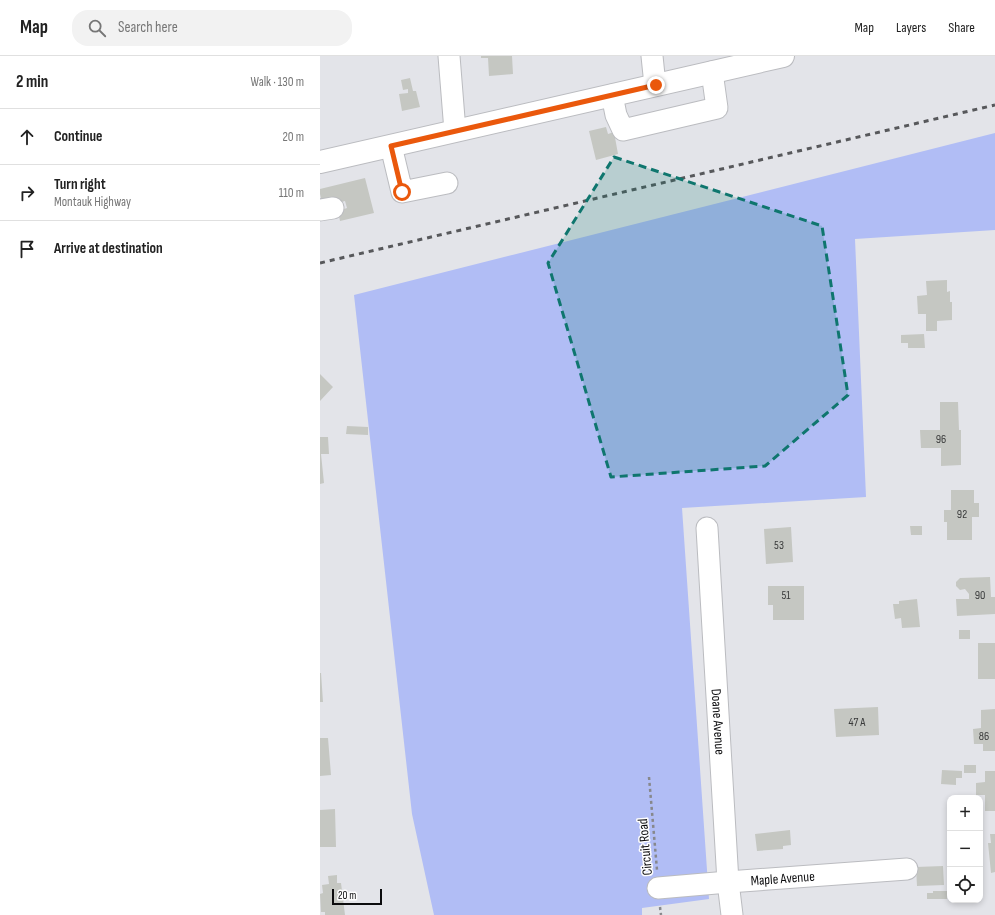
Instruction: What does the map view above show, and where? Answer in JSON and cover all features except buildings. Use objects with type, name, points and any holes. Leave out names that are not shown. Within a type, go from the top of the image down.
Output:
[{"type":"main road","points":[[320,162],[784,56]]},
{"type":"street","points":[[449,56],[455,130]]},
{"type":"street","points":[[652,56],[656,85]]},
{"type":"street","points":[[612,95],[616,114],[623,130],[717,108],[712,72]]},
{"type":"street","points":[[391,146],[402,192],[446,183]]},
{"type":"street","name":"Doane Avenue","points":[[707,528],[728,882],[732,915]]},
{"type":"street","name":"Maple Avenue","points":[[658,888],[907,869]]},
{"type":"path","name":"Circuit Road","points":[[649,777],[661,915]]},
{"type":"highlighted area","points":[[614,157],[822,226],[848,395],[765,466],[611,477],[548,263]]},
{"type":"shaded area","points":[[995,133],[995,230],[855,239],[866,497],[682,508],[709,899],[642,908],[642,915],[434,915],[412,814],[354,295]]},
{"type":"railway","points":[[320,263],[995,105]]},
{"type":"route","points":[[402,192],[391,146],[455,130],[656,85]]}]
